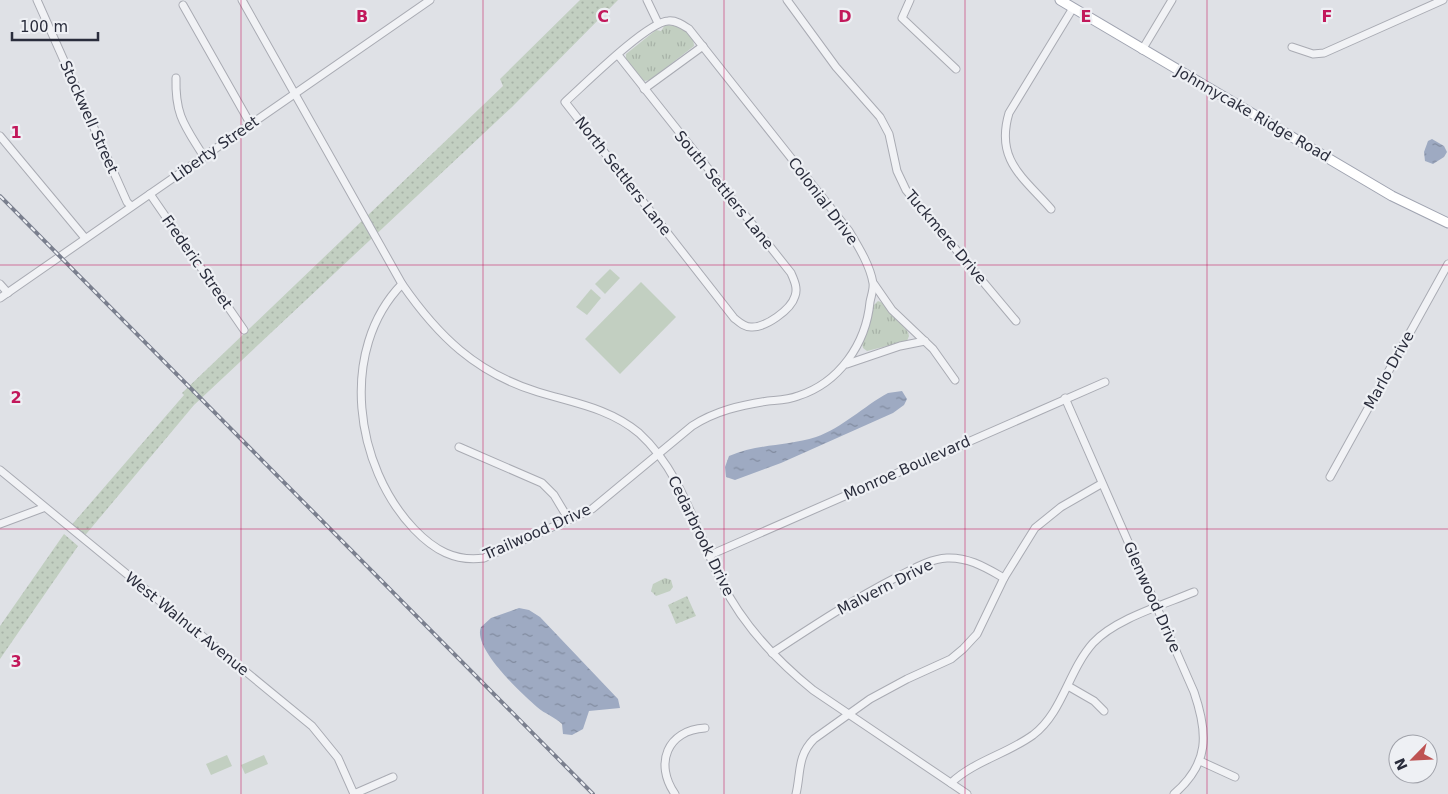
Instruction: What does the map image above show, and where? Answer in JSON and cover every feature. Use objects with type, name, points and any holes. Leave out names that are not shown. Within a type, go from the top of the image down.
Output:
[{"type":"main road","name":"Johnnycake Ridge Road","points":[[1060,0],[1392,196],[1448,223]]},
{"type":"street","name":"Stockwell Street","points":[[37,0],[127,202],[131,206]]},
{"type":"street","points":[[242,0],[402,284]]},
{"type":"street","name":"Liberty Street","points":[[0,298],[430,0]]},
{"type":"street","points":[[648,0],[658,23]]},
{"type":"street","name":"Tuckmere Drive","points":[[787,0],[836,67],[886,126],[892,142],[897,171],[906,190],[1016,321]]},
{"type":"street","points":[[910,0],[902,18],[956,69]]},
{"type":"street","points":[[1142,50],[1172,0]]},
{"type":"street","points":[[1292,47],[1313,54],[1324,53],[1429,3],[1443,0]]},
{"type":"street","points":[[183,5],[251,125]]},
{"type":"street","points":[[1051,209],[1009,159],[1004,133],[1009,113],[1073,8]]},
{"type":"street","name":"Colonial Drive","points":[[658,23],[668,21],[682,24],[689,29],[849,232],[860,250],[874,284],[892,310],[925,341],[955,380]]},
{"type":"street","name":"North Settlers Lane","points":[[658,23],[618,55],[565,102],[734,318],[742,325],[750,328],[766,323]]},
{"type":"street","points":[[644,89],[703,46]]},
{"type":"street","name":"South Settlers Lane","points":[[618,55],[791,273],[796,285],[796,295],[787,307],[766,323]]},
{"type":"street","points":[[176,78],[178,113],[204,157]]},
{"type":"street","points":[[0,136],[85,238]]},
{"type":"street","name":"Frederic Street","points":[[150,194],[244,330]]},
{"type":"street","name":"Marlo Drive","points":[[1330,477],[1448,264]]},
{"type":"street","points":[[0,284],[8,293]]},
{"type":"street","name":"Cedarbrook Drive","points":[[402,284],[429,321],[448,341],[480,366],[497,376],[538,392],[567,399],[612,415],[639,434],[658,454],[676,480],[728,594],[755,634],[772,653],[813,690],[852,714],[966,794]]},
{"type":"street","name":"Trailwood Drive","points":[[402,284],[393,294],[380,315],[369,342],[361,405],[365,437],[374,466],[386,493],[403,518],[424,539],[445,554],[469,560],[484,558],[569,520],[592,509],[658,454]]},
{"type":"street","points":[[658,454],[692,426],[710,416],[732,408],[797,397],[822,384],[845,364],[855,350],[865,327],[874,284]]},
{"type":"street","points":[[845,364],[900,346],[925,341]]},
{"type":"street","name":"Monroe Boulevard","points":[[710,555],[1105,382]]},
{"type":"street","name":"Glenwood Drive","points":[[1065,398],[1101,484],[1194,692],[1202,716],[1204,738],[1200,761],[1193,775],[1174,794]]},
{"type":"street","points":[[459,447],[542,482],[554,495],[569,520]]},
{"type":"street","name":"West Walnut Avenue","points":[[0,470],[43,508],[312,726],[338,758],[354,794]]},
{"type":"street","points":[[796,794],[800,761],[807,745],[824,731],[852,714],[870,700],[904,680],[951,659],[963,649],[982,624],[1004,578],[1035,528],[1061,506],[1101,484]]},
{"type":"street","points":[[0,524],[43,508]]},
{"type":"street","name":"Malvern Drive","points":[[772,653],[847,605],[934,560],[947,558],[970,560],[1004,578]]},
{"type":"street","points":[[951,783],[961,773],[1033,735],[1056,709],[1086,652],[1102,635],[1122,622],[1194,592]]},
{"type":"street","points":[[1068,686],[1094,700],[1104,711]]},
{"type":"street","points":[[676,794],[665,774],[666,754],[671,745],[684,732],[706,728]]},
{"type":"street","points":[[1200,761],[1235,777]]},
{"type":"street","points":[[354,794],[393,777]]},
{"type":"green space","points":[[580,0],[618,0],[512,107],[194,405],[82,539],[69,528],[184,395],[182,393],[503,86],[500,79]]},
{"type":"green space","points":[[665,25],[675,26],[684,30],[691,36],[694,46],[650,80],[644,81],[626,59],[626,54],[656,30],[661,31]]},
{"type":"green space","points":[[610,269],[620,278],[605,294],[595,284]]},
{"type":"green space","points":[[641,282],[676,317],[620,374],[585,339]]},
{"type":"green space","points":[[591,289],[601,298],[587,315],[576,307]]},
{"type":"green space","points":[[878,301],[883,303],[908,332],[909,336],[907,341],[867,351],[863,348],[862,343],[873,306]]},
{"type":"green space","points":[[64,534],[78,546],[0,659],[0,626]]},
{"type":"green space","points":[[665,578],[671,580],[673,587],[670,591],[656,596],[651,591],[653,584]]},
{"type":"green space","points":[[687,596],[696,616],[676,624],[668,605]]},
{"type":"green space","points":[[227,755],[232,766],[211,775],[206,764]]},
{"type":"green space","points":[[264,755],[268,764],[245,774],[241,765]]},
{"type":"water","points":[[1432,139],[1444,146],[1447,152],[1444,157],[1433,164],[1425,161],[1424,152],[1428,141]]},
{"type":"water","points":[[902,391],[907,399],[904,405],[893,413],[781,463],[735,480],[726,477],[725,467],[729,456],[750,449],[816,437],[844,423],[888,393]]},
{"type":"water","points":[[519,608],[529,610],[540,617],[618,699],[620,708],[589,711],[583,729],[572,735],[563,734],[562,724],[540,709],[500,670],[484,647],[480,636],[481,627],[491,618]]},
{"type":"railway","points":[[0,196],[593,794]]}]
